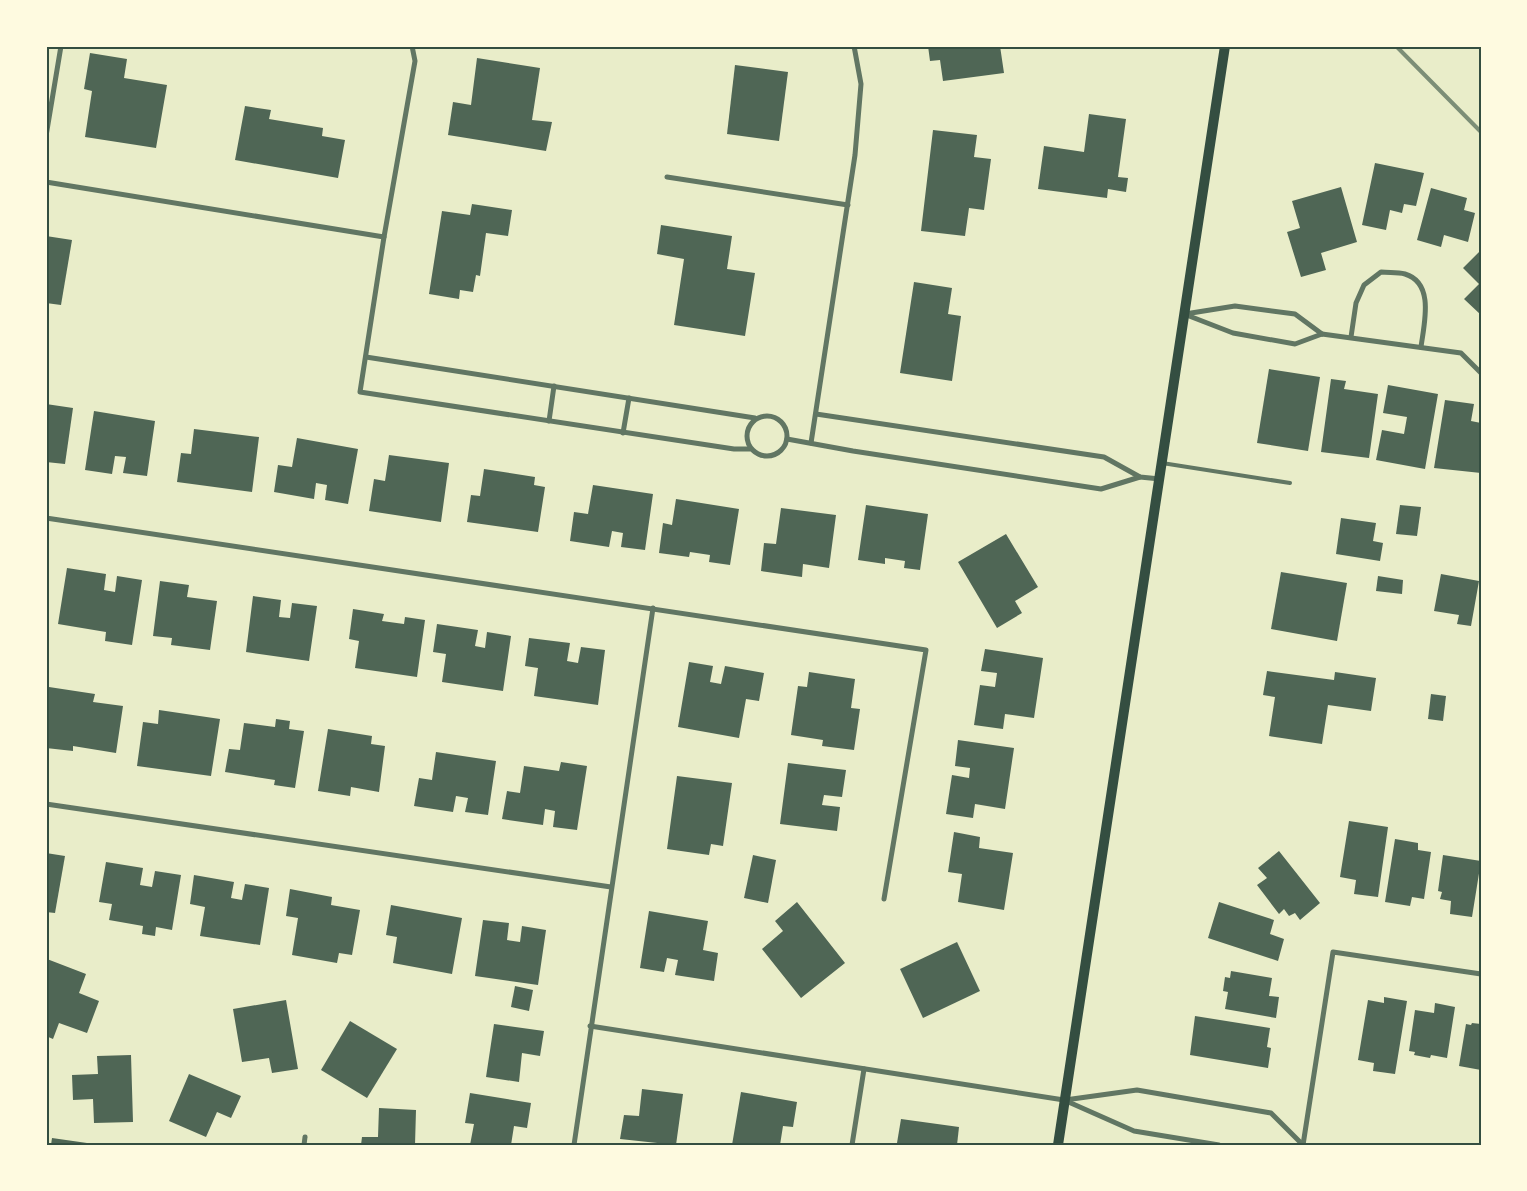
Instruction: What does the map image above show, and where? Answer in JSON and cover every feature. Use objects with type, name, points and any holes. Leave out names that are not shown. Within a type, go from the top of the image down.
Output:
[{"type":"main road","points":[[1058,1145],[1225,47]]},
{"type":"street","points":[[46,136],[60,46]]},
{"type":"street","points":[[366,357],[756,418],[768,415],[780,421],[787,432],[787,439],[781,451],[775,455],[762,456],[750,449],[734,449],[623,433],[360,392],[384,237],[415,61],[412,46]]},
{"type":"street","points":[[811,443],[855,155],[861,84],[854,46]]},
{"type":"street","points":[[667,178],[848,205]]},
{"type":"street","points":[[46,182],[384,237]]},
{"type":"street","points":[[1351,337],[1356,303],[1364,285],[1381,272],[1406,274],[1419,284],[1426,303],[1421,347]]},
{"type":"street","points":[[1184,314],[1235,306],[1295,314],[1322,334]]},
{"type":"street","points":[[1184,314],[1233,333],[1295,344],[1322,334],[1461,353],[1481,373]]},
{"type":"street","points":[[548,421],[554,386]]},
{"type":"street","points":[[623,433],[629,398]]},
{"type":"street","points":[[816,414],[1104,457],[1140,477]]},
{"type":"street","points":[[750,449],[746,436],[747,429],[756,418]]},
{"type":"street","points":[[787,439],[1101,489],[1140,477],[1160,479]]},
{"type":"street","points":[[46,518],[926,650],[884,899]]},
{"type":"street","points":[[574,1145],[653,608]]},
{"type":"street","points":[[46,804],[612,887]]},
{"type":"street","points":[[1303,1145],[1333,952],[1481,974]]},
{"type":"street","points":[[590,1026],[1064,1100],[1134,1131],[1219,1145]]},
{"type":"street","points":[[852,1145],[864,1069]]},
{"type":"street","points":[[1064,1100],[1137,1090],[1270,1113],[1303,1145]]},
{"type":"street","points":[[304,1145],[305,1137]]},
{"type":"lane","points":[[1162,463],[1290,484]]},
{"type":"building","points":[[928,46],[1000,46],[1004,73],[943,81],[940,60],[930,61]]},
{"type":"building","points":[[90,53],[127,59],[124,78],[167,85],[156,148],[85,137],[92,91],[84,89]]},
{"type":"building","points":[[477,58],[540,68],[532,120],[552,122],[546,151],[448,135],[453,102],[471,105]]},
{"type":"building","points":[[735,65],[788,72],[779,141],[727,134]]},
{"type":"building","points":[[245,106],[271,110],[269,119],[323,128],[322,136],[345,140],[338,178],[235,160]]},
{"type":"building","points":[[1089,114],[1126,119],[1118,177],[1128,178],[1126,192],[1108,189],[1107,198],[1038,189],[1044,146],[1084,152]]},
{"type":"building","points":[[933,130],[977,135],[974,157],[991,159],[984,210],[969,208],[965,236],[921,231]]},
{"type":"building","points":[[1375,163],[1424,173],[1416,206],[1404,204],[1402,213],[1390,210],[1386,230],[1362,225]]},
{"type":"building","points":[[1341,187],[1357,242],[1321,253],[1326,270],[1301,277],[1287,232],[1300,228],[1292,201]]},
{"type":"building","points":[[1431,188],[1467,198],[1464,210],[1475,213],[1468,242],[1444,235],[1441,247],[1417,240]]},
{"type":"building","points":[[472,204],[512,210],[508,236],[486,233],[480,276],[476,275],[473,292],[460,290],[459,299],[429,294],[442,211],[470,215]]},
{"type":"building","points":[[661,225],[732,236],[727,269],[755,273],[745,336],[674,325],[684,259],[657,254]]},
{"type":"building","points":[[46,236],[72,240],[61,305],[46,303]]},
{"type":"building","points":[[1481,250],[1481,315],[1464,299],[1479,284],[1463,268]]},
{"type":"building","points":[[914,282],[952,288],[948,314],[961,316],[952,381],[900,373]]},
{"type":"building","points":[[1269,369],[1320,377],[1308,451],[1257,443]]},
{"type":"building","points":[[1331,379],[1346,381],[1344,389],[1378,394],[1369,458],[1321,452]]},
{"type":"building","points":[[1388,385],[1438,394],[1425,469],[1376,460],[1382,430],[1404,434],[1407,417],[1383,413]]},
{"type":"building","points":[[1445,400],[1474,404],[1471,421],[1481,423],[1481,473],[1434,468]]},
{"type":"building","points":[[46,404],[73,408],[65,464],[46,462]]},
{"type":"building","points":[[94,411],[155,421],[147,476],[123,473],[126,457],[115,456],[112,474],[85,470]]},
{"type":"building","points":[[194,429],[259,437],[252,492],[177,482],[181,453],[191,454]]},
{"type":"building","points":[[297,438],[358,449],[348,504],[325,500],[327,485],[316,483],[314,499],[274,492],[278,465],[292,467]]},
{"type":"building","points":[[389,455],[449,463],[441,522],[369,511],[374,479],[385,481]]},
{"type":"building","points":[[484,469],[535,477],[534,485],[545,487],[538,532],[467,522],[471,495],[480,496]]},
{"type":"building","points":[[593,485],[653,494],[645,550],[621,547],[623,533],[612,531],[609,547],[570,541],[574,512],[588,514]]},
{"type":"building","points":[[676,499],[739,509],[730,565],[709,562],[710,555],[690,552],[689,557],[659,553],[663,523],[672,525]]},
{"type":"building","points":[[866,505],[928,514],[920,570],[904,568],[905,561],[885,558],[885,564],[858,560]]},
{"type":"building","points":[[1400,505],[1421,507],[1417,536],[1396,534]]},
{"type":"building","points":[[781,508],[836,515],[829,568],[803,564],[802,577],[761,571],[764,543],[776,544]]},
{"type":"building","points":[[1341,518],[1376,523],[1373,541],[1383,543],[1380,561],[1336,554]]},
{"type":"building","points":[[1006,534],[1038,587],[1015,601],[1022,613],[997,628],[958,562]]},
{"type":"building","points":[[67,568],[106,574],[104,590],[115,592],[117,576],[142,580],[132,645],[105,641],[106,632],[58,624]]},
{"type":"building","points":[[1281,572],[1347,583],[1337,641],[1271,629]]},
{"type":"building","points":[[1441,574],[1479,581],[1471,626],[1457,624],[1459,615],[1434,611]]},
{"type":"building","points":[[1378,576],[1403,580],[1402,594],[1376,591]]},
{"type":"building","points":[[160,581],[189,585],[187,597],[217,601],[210,650],[171,645],[172,638],[153,636]]},
{"type":"building","points":[[253,596],[281,600],[279,617],[290,618],[292,603],[317,606],[309,661],[246,652]]},
{"type":"building","points":[[353,609],[384,614],[382,621],[404,624],[405,617],[425,620],[417,677],[355,668],[359,641],[349,639]]},
{"type":"building","points":[[437,624],[478,630],[475,646],[485,648],[487,632],[511,636],[503,691],[442,682],[446,654],[433,652]]},
{"type":"building","points":[[529,638],[570,643],[567,661],[578,663],[581,647],[605,650],[598,705],[534,696],[538,668],[525,666]]},
{"type":"building","points":[[985,649],[1043,658],[1034,718],[1005,714],[1003,729],[974,725],[980,685],[995,687],[997,673],[981,671]]},
{"type":"building","points":[[689,662],[713,666],[710,682],[721,684],[725,666],[764,673],[759,701],[746,699],[739,738],[678,727]]},
{"type":"building","points":[[1267,671],[1334,680],[1335,672],[1376,678],[1371,711],[1328,705],[1322,744],[1269,736],[1275,697],[1263,695]]},
{"type":"building","points":[[809,672],[855,679],[851,708],[860,709],[854,750],[822,746],[823,740],[791,735],[798,686],[807,687]]},
{"type":"building","points":[[49,687],[95,694],[93,702],[123,706],[116,753],[73,746],[73,751],[46,748],[46,707]]},
{"type":"building","points":[[1431,694],[1446,696],[1443,721],[1428,719]]},
{"type":"building","points":[[159,710],[220,719],[211,776],[137,766],[143,722],[158,724]]},
{"type":"building","points":[[276,719],[290,721],[289,729],[304,731],[295,788],[274,785],[275,780],[225,772],[229,749],[240,750],[244,723],[275,727]]},
{"type":"building","points":[[328,729],[372,736],[371,744],[385,746],[379,792],[351,787],[350,796],[318,791]]},
{"type":"building","points":[[958,740],[1014,748],[1005,809],[975,804],[973,818],[946,814],[952,775],[969,778],[970,768],[955,766]]},
{"type":"building","points":[[436,752],[496,761],[488,815],[465,812],[468,798],[456,796],[453,812],[414,806],[419,778],[432,780]]},
{"type":"building","points":[[561,762],[587,766],[577,830],[553,827],[555,811],[545,809],[543,825],[502,819],[507,791],[520,793],[524,766],[559,771]]},
{"type":"building","points":[[788,763],[846,770],[842,797],[824,795],[822,805],[840,807],[837,831],[780,824]]},
{"type":"building","points":[[677,776],[732,783],[723,846],[711,844],[709,855],[667,849]]},
{"type":"building","points":[[1349,821],[1388,827],[1378,897],[1354,894],[1356,880],[1340,877]]},
{"type":"building","points":[[954,832],[980,837],[979,848],[1013,853],[1004,910],[958,902],[962,874],[948,872]]},
{"type":"building","points":[[1395,839],[1418,843],[1418,850],[1431,852],[1424,899],[1412,897],[1410,906],[1385,902]]},
{"type":"building","points":[[1279,851],[1320,903],[1300,920],[1295,913],[1289,916],[1284,909],[1279,914],[1257,885],[1267,878],[1258,868]]},
{"type":"building","points":[[46,853],[65,856],[55,913],[46,912]]},
{"type":"building","points":[[753,855],[776,860],[768,903],[744,898]]},
{"type":"building","points":[[1443,855],[1481,861],[1472,917],[1450,914],[1451,901],[1440,899],[1442,892],[1438,891]]},
{"type":"building","points":[[106,862],[143,868],[140,885],[152,887],[155,871],[181,875],[172,930],[156,927],[155,936],[142,934],[143,926],[109,920],[112,904],[99,902]]},
{"type":"building","points":[[194,875],[234,882],[231,898],[242,900],[245,884],[269,888],[260,945],[200,936],[205,907],[190,904]]},
{"type":"building","points":[[290,889],[332,897],[331,905],[360,910],[352,955],[339,953],[337,963],[292,955],[298,918],[286,916]]},
{"type":"building","points":[[797,902],[845,963],[801,998],[762,949],[783,931],[775,921]]},
{"type":"building","points":[[1219,902],[1274,920],[1270,934],[1284,939],[1278,961],[1208,938]]},
{"type":"building","points":[[391,905],[462,918],[452,974],[393,963],[397,937],[386,935]]},
{"type":"building","points":[[649,911],[708,921],[703,950],[718,953],[714,981],[675,975],[678,960],[667,958],[664,972],[640,968]]},
{"type":"building","points":[[483,920],[509,923],[507,940],[520,942],[522,926],[546,930],[538,985],[475,976]]},
{"type":"building","points":[[957,942],[980,991],[923,1018],[900,969]]},
{"type":"building","points":[[47,959],[86,974],[79,993],[99,1001],[87,1033],[59,1023],[53,1039],[46,1036]]},
{"type":"building","points":[[1231,971],[1272,978],[1269,996],[1279,997],[1276,1018],[1225,1009],[1228,992],[1223,991],[1225,977],[1230,978]]},
{"type":"building","points":[[515,986],[533,990],[529,1011],[511,1007]]},
{"type":"building","points":[[1384,997],[1407,1001],[1395,1074],[1373,1071],[1374,1063],[1358,1060],[1368,1000],[1384,1003]]},
{"type":"building","points":[[286,1000],[298,1069],[272,1073],[269,1058],[242,1062],[233,1009]]},
{"type":"building","points":[[1435,1003],[1455,1007],[1447,1058],[1431,1055],[1430,1058],[1414,1055],[1415,1052],[1409,1051],[1415,1010],[1434,1013]]},
{"type":"building","points":[[1195,1016],[1270,1028],[1267,1047],[1271,1048],[1268,1068],[1190,1055]]},
{"type":"building","points":[[350,1021],[397,1049],[367,1098],[321,1070]]},
{"type":"building","points":[[1472,1023],[1481,1024],[1481,1070],[1459,1066],[1466,1024],[1471,1025]]},
{"type":"building","points":[[494,1024],[544,1031],[540,1056],[522,1053],[519,1082],[486,1077]]},
{"type":"building","points":[[131,1055],[133,1122],[94,1123],[93,1099],[73,1100],[72,1075],[98,1074],[97,1056]]},
{"type":"building","points":[[189,1074],[241,1096],[231,1118],[217,1112],[206,1137],[169,1121]]},
{"type":"building","points":[[642,1089],[683,1094],[676,1145],[620,1139],[624,1115],[639,1116]]},
{"type":"building","points":[[741,1092],[797,1102],[793,1127],[783,1126],[780,1145],[732,1145]]},
{"type":"building","points":[[470,1093],[531,1103],[527,1128],[514,1126],[511,1145],[470,1145],[474,1124],[465,1123]]},
{"type":"building","points":[[379,1108],[416,1110],[415,1145],[361,1145],[362,1137],[378,1137]]},
{"type":"building","points":[[901,1119],[959,1127],[957,1145],[911,1145],[897,1143]]},
{"type":"building","points":[[52,1138],[94,1144],[94,1145],[51,1145]]},
{"type":"railway","points":[[1396,46],[1481,132]]}]
